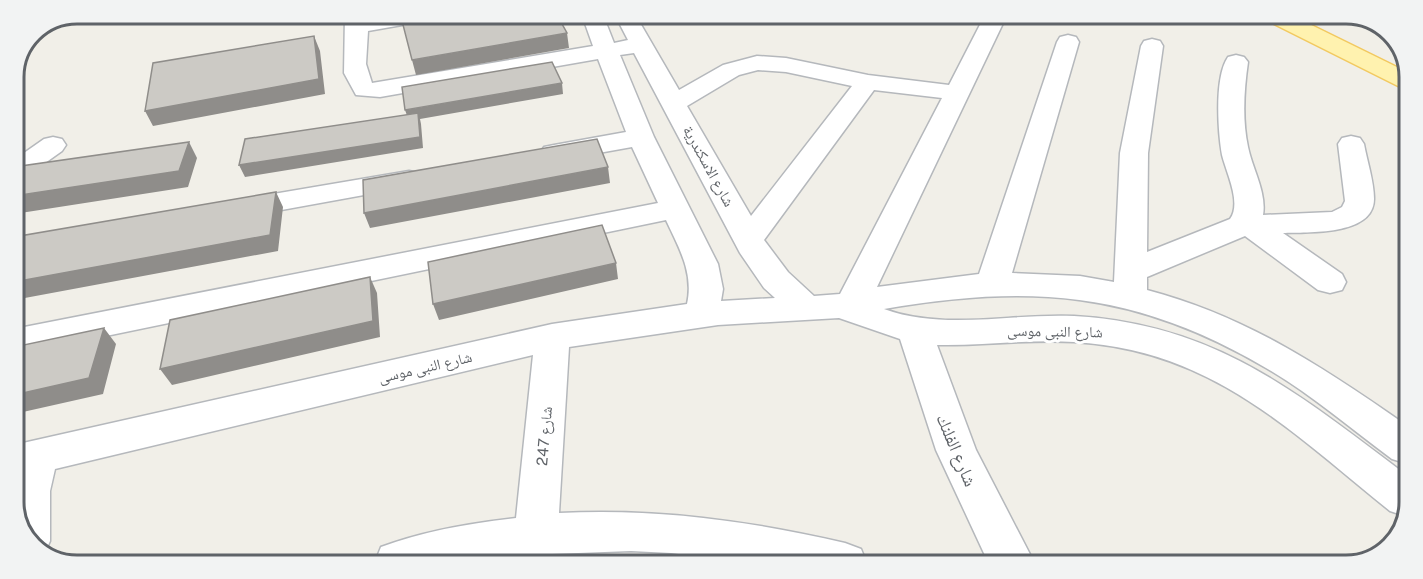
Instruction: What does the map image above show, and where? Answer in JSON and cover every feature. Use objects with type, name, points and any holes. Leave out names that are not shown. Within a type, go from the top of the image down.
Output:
[{"type":"main road","points":[[1292,24],[1399,77]]},
{"type":"street","points":[[357,24],[354,72],[358,83],[365,90],[380,90],[641,45]]},
{"type":"street","points":[[596,24],[641,137],[706,276],[707,289],[701,315]]},
{"type":"street","name":"شارع الاسكندرية","points":[[630,24],[749,240],[776,280],[805,307]]},
{"type":"street","points":[[847,305],[992,24]]},
{"type":"street","points":[[992,284],[1068,42]]},
{"type":"street","points":[[1152,46],[1134,153],[1130,283],[1246,225],[1337,221],[1354,213],[1360,201],[1351,144]]},
{"type":"street","points":[[1236,62],[1231,118],[1235,152],[1249,208],[1246,225]]},
{"type":"street","points":[[674,103],[731,70],[757,63],[786,65],[868,82],[957,93]]},
{"type":"street","points":[[749,240],[868,82]]},
{"type":"street","points":[[525,158],[641,137]]},
{"type":"street","points":[[24,165],[53,145]]},
{"type":"street","points":[[211,214],[432,175]]},
{"type":"street","points":[[24,340],[674,209]]},
{"type":"street","points":[[1246,225],[1330,282]]},
{"type":"street","name":"شارع النبى موسى","points":[[26,459],[552,338],[701,315],[847,305],[885,297],[992,284],[1130,283],[1168,307],[1246,340],[1316,382],[1399,442]]},
{"type":"street","name":"شارع النبى موسى","points":[[847,305],[877,320],[915,330],[954,332],[1074,329],[1111,333],[1150,341],[1190,354],[1231,371],[1291,409],[1399,493]]},
{"type":"street","name":"شارع الفلنك","points":[[915,330],[947,430],[972,489],[1008,555]]},
{"type":"street","name":"شارع 247","points":[[536,535],[552,338]]},
{"type":"street","points":[[26,459],[29,491],[26,517]]},
{"type":"street","points":[[421,555],[536,535],[623,531],[709,537],[807,555]]},
{"type":"building","points":[[403,24],[562,24],[567,33],[412,60]]},
{"type":"building","points":[[314,36],[319,79],[145,111],[153,63]]},
{"type":"building","points":[[552,62],[562,83],[405,110],[402,87]]},
{"type":"building","points":[[418,113],[420,137],[239,165],[245,139]]},
{"type":"building","points":[[597,139],[608,167],[364,213],[363,180]]},
{"type":"building","points":[[189,142],[179,171],[24,194],[24,166]]},
{"type":"building","points":[[276,192],[270,235],[24,280],[24,235]]},
{"type":"building","points":[[602,225],[616,263],[433,304],[428,262]]},
{"type":"building","points":[[370,277],[373,321],[160,369],[170,320]]},
{"type":"building","points":[[104,328],[89,378],[24,393],[24,345]]}]
